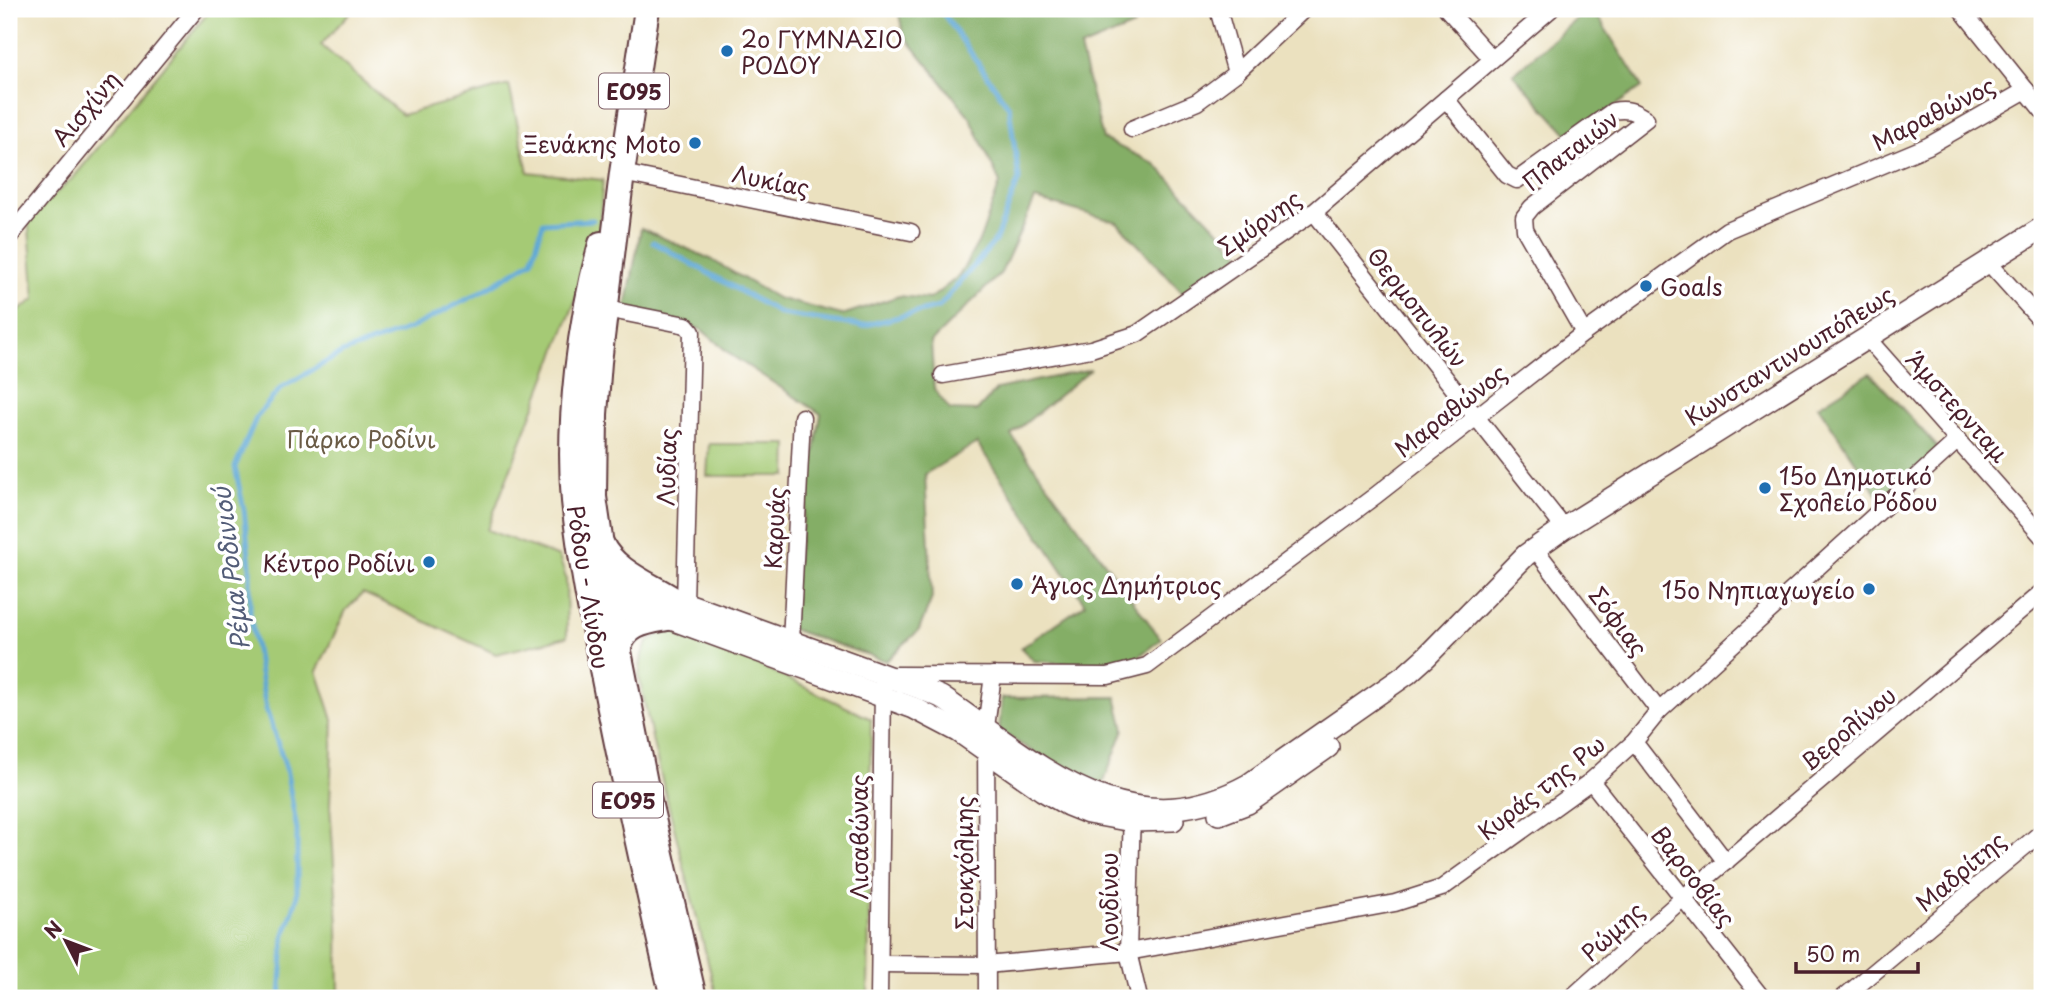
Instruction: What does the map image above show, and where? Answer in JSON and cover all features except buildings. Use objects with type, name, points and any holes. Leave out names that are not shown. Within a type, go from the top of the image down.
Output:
[{"type":"main road","name":"Ρόδου - Λίνδου","points":[[647,9],[622,173],[599,362],[593,465],[600,541],[601,600],[627,796],[673,998]]},
{"type":"main road","name":"Ρόδου - Λίνδου","points":[[622,173],[589,288],[577,387],[574,499],[601,600],[619,648],[647,793],[694,998]]},
{"type":"main road","name":"Κωνσταντινουπόλεως","points":[[893,690],[1068,805],[1108,818],[1205,804],[1227,797],[1407,674],[1527,555],[1564,528],[2042,228]]},
{"type":"main road","name":"Κωνσταντινουπόλεως","points":[[893,690],[941,697],[1077,789],[1154,822],[1194,819],[1223,813],[1248,803],[1427,673],[1542,558],[1564,528]]},
{"type":"main road","points":[[600,541],[607,555],[618,565],[674,606],[893,690]]},
{"type":"main road","points":[[601,600],[674,606],[792,642],[893,690]]},
{"type":"main road","points":[[619,648],[624,636],[633,627],[674,606]]},
{"type":"street","name":"Αισχίνη","points":[[9,237],[196,9]]},
{"type":"street","points":[[1218,9],[1236,73]]},
{"type":"street","points":[[1132,129],[1197,102],[1236,73],[1304,9]]},
{"type":"street","points":[[1447,9],[1492,60]]},
{"type":"street","name":"Σμύρνης","points":[[943,375],[1091,349],[1137,334],[1314,212],[1551,9]]},
{"type":"street","points":[[1961,9],[2042,110]]},
{"type":"street","name":"Μαραθώνος","points":[[893,690],[993,675],[1108,676],[1147,666],[1477,418],[1584,333],[1727,230],[1928,146],[2026,90]]},
{"type":"street","name":"Πλαταιών","points":[[1446,99],[1507,175],[1517,180],[1613,111],[1634,111],[1646,119],[1532,207],[1524,217],[1525,230],[1584,333]]},
{"type":"street","name":"Λυκίας","points":[[622,173],[911,232]]},
{"type":"street","name":"Θερμοπυλών","points":[[1314,212],[1564,528]]},
{"type":"street","points":[[1988,262],[2042,322]]},
{"type":"street","name":"Λυδίας","points":[[606,309],[686,325],[692,332],[674,606]]},
{"type":"street","name":"Άμστερνταμ","points":[[1867,338],[2042,536]]},
{"type":"street","name":"Καρυάς","points":[[792,642],[802,417]]},
{"type":"street","name":"Κυράς της Ρω","points":[[880,964],[986,965],[1128,951],[1395,903],[1442,888],[1591,781],[1634,742],[1660,711],[1958,440]]},
{"type":"street","name":"Σόφιας","points":[[1542,558],[1660,711]]},
{"type":"street","name":"Βερολίνου","points":[[1683,898],[2042,592]]},
{"type":"street","name":"Στοκχόλμης","points":[[987,998],[986,727],[993,675]]},
{"type":"street","name":"Λισαβώνας","points":[[879,998],[893,690]]},
{"type":"street","points":[[1634,742],[1726,862]]},
{"type":"street","name":"Βαρσοβίας","points":[[1591,781],[1762,998]]},
{"type":"street","name":"Λονδίνου","points":[[1132,813],[1128,951],[1139,998]]},
{"type":"street","name":"Μαδρίτης","points":[[1843,998],[2042,832]]},
{"type":"street","name":"Ρώμης","points":[[1571,998],[1683,898]]},
{"type":"green space","name":"Πάρκο Ροδίνι","points":[[211,9],[353,9],[321,45],[402,115],[509,85],[528,172],[603,180],[598,242],[487,530],[559,557],[566,578],[567,637],[496,654],[363,593],[346,610],[317,671],[333,720],[330,804],[338,925],[339,998],[9,998],[9,318],[35,299],[28,218],[74,177]]},
{"type":"green space","points":[[898,9],[1126,9],[1134,26],[1080,48],[1103,139],[1155,164],[1246,259],[1192,303],[1117,222],[1035,199],[1001,273],[931,342],[934,389],[950,410],[977,411],[997,389],[1091,369],[1011,435],[1161,639],[1124,668],[1034,661],[1021,648],[1085,604],[977,443],[925,474],[932,598],[919,630],[886,661],[785,627],[821,414],[731,355],[701,329],[625,313],[641,228],[710,259],[777,298],[842,315],[899,296],[930,299],[959,276],[980,239],[1000,183],[970,117],[903,34]]},
{"type":"green space","points":[[1588,9],[1593,9],[1642,87],[1570,137],[1513,74]]},
{"type":"green space","points":[[1870,373],[1940,450],[1882,501],[1818,406]]},
{"type":"green space","points":[[709,444],[788,444],[787,476],[707,476]]},
{"type":"green space","points":[[688,631],[871,719],[868,998],[717,998],[655,752],[639,677],[642,654],[648,642],[663,632]]},
{"type":"green space","points":[[1116,697],[1124,729],[1100,792],[999,731],[1002,698]]},
{"type":"waterway","name":"Ρέμα Ροδινιού","points":[[653,242],[781,314],[862,326],[939,307],[995,241],[1019,179],[1009,107],[940,9]]},
{"type":"waterway","name":"Ρέμα Ροδινιού","points":[[280,998],[284,937],[297,898],[297,830],[286,768],[266,709],[250,613],[250,565],[244,510],[235,467],[257,416],[281,388],[342,353],[411,328],[481,292],[532,261],[543,223],[593,220]]},
{"type":"place","name":"2ο ΓΥΜΝΑΣΙΟ ΡΟΔΟΥ","points":[[727,51]]},
{"type":"place","name":"Ξενάκης Moto","points":[[695,143]]},
{"type":"place","name":"Goals","points":[[1646,286]]},
{"type":"place","name":"15ο Δημοτικό Σχολείο Ρόδου","points":[[1765,488]]},
{"type":"place","name":"Κέντρο Ροδίνι","points":[[429,562]]},
{"type":"place","name":"Άγιος Δημήτριος","points":[[1017,584]]},
{"type":"place","name":"15ο Νηπιαγωγείο","points":[[1869,589]]}]
